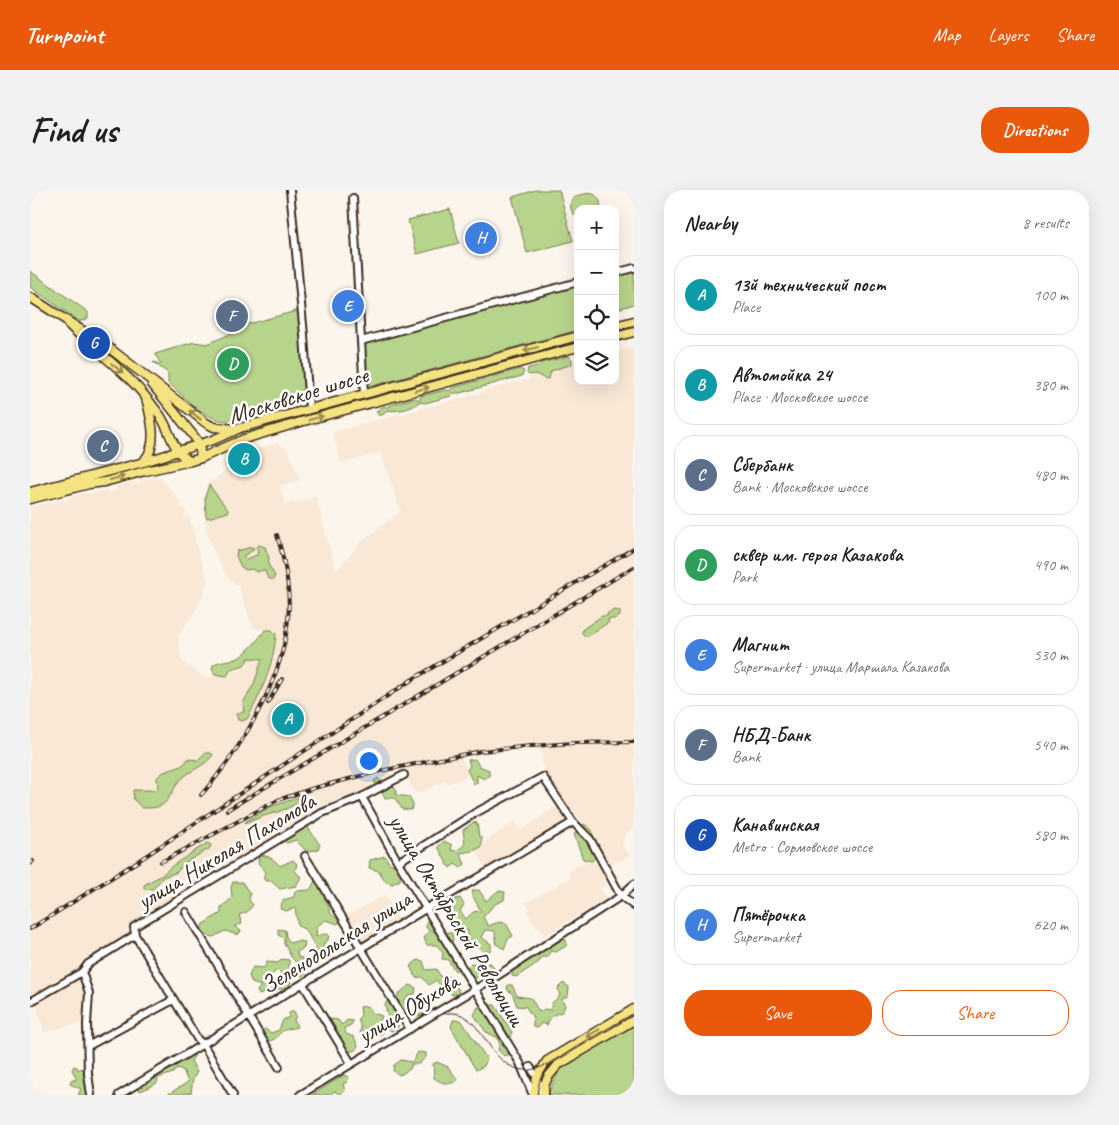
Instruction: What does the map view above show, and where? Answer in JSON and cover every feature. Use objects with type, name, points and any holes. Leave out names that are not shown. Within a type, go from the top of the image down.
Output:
[{"type":"main road","points":[[30,296],[61,318],[84,330],[206,423],[225,429],[240,428]]},
{"type":"main road","points":[[61,318],[123,373],[145,396],[162,417],[178,451],[183,458],[191,461]]},
{"type":"main road","points":[[619,325],[634,321]]},
{"type":"main road","points":[[619,336],[634,332]]},
{"type":"main road","name":"Московское шоссе","points":[[30,492],[144,462],[227,435],[240,428],[574,337]]},
{"type":"main road","name":"Московское шоссе","points":[[30,499],[191,461],[244,439],[304,421],[574,348]]},
{"type":"main road","points":[[150,380],[199,444],[201,458]]},
{"type":"main road","points":[[144,462],[150,454],[153,444],[150,415],[145,396]]},
{"type":"main road","points":[[533,1095],[537,1078],[550,1059],[634,1009]]},
{"type":"main road","points":[[543,1095],[548,1077],[558,1065],[634,1020]]},
{"type":"street","points":[[290,190],[304,335],[308,409]]},
{"type":"street","points":[[353,198],[364,394]]},
{"type":"street","points":[[619,272],[634,268]]},
{"type":"street","points":[[361,341],[574,283]]},
{"type":"street","name":"улица Николая Пахомова","points":[[30,1002],[82,972],[88,964],[135,935],[134,927],[170,905],[322,813],[362,797],[404,775]]},
{"type":"street","points":[[398,862],[475,813],[543,777],[573,822],[590,839],[621,896],[634,906]]},
{"type":"street","name":"улица Октябрьской Революции","points":[[362,797],[398,862],[520,1063],[533,1095]]},
{"type":"street","name":"Зеленодольская улица","points":[[119,1095],[360,950],[426,908],[573,822]]},
{"type":"street","points":[[305,856],[360,950],[410,1029]]},
{"type":"street","name":"улица Обухова","points":[[300,1095],[475,990],[621,896],[634,884]]},
{"type":"street","points":[[186,912],[279,1067]]},
{"type":"street","points":[[135,935],[173,1000],[233,1095]]},
{"type":"street","points":[[82,972],[89,993],[87,1024],[88,1074],[91,1095]]},
{"type":"street","points":[[303,984],[351,1063]]},
{"type":"street","points":[[88,1046],[173,1000]]},
{"type":"street","points":[[520,1063],[530,1067],[538,1066],[550,1059]]},
{"type":"street","points":[[530,1067],[537,1078],[543,1095]]},
{"type":"street","points":[[526,1077],[548,1077]]},
{"type":"shaded area","points":[[634,347],[634,826],[624,836],[622,846],[630,855],[608,866],[587,829],[544,774],[541,749],[507,751],[462,758],[468,775],[449,784],[446,781],[416,794],[403,770],[390,772],[392,778],[341,804],[225,869],[127,930],[127,939],[30,997],[30,507],[63,500],[66,502],[70,497],[84,493],[89,494],[106,490],[108,493],[117,490],[116,487],[134,482],[138,485],[140,480],[155,477],[156,479],[159,477],[169,487],[182,508],[184,508],[185,518],[189,517],[200,558],[209,582],[207,582],[195,612],[178,636],[181,660],[206,679],[271,650],[269,631],[253,628],[238,585],[228,578],[218,560],[207,534],[205,520],[204,497],[207,485],[243,453],[277,443],[288,450],[300,480],[280,486],[285,505],[316,497],[336,571],[363,540],[401,511],[381,453],[341,463],[333,432],[482,393],[482,391],[528,379],[536,373],[574,363],[574,385],[619,385],[619,351]]},
{"type":"shaded area","points":[[559,805],[567,816],[565,824],[487,871],[475,849],[515,821],[521,830]]},
{"type":"shaded area","points":[[592,859],[595,864],[600,865],[606,883],[600,888],[606,899],[544,936],[539,927],[537,929],[527,912],[530,910],[526,903],[570,878],[568,872]]},
{"type":"shaded area","points":[[385,895],[400,921],[360,945],[344,918]]},
{"type":"shaded area","points":[[81,976],[87,990],[84,1022],[44,1032],[36,1002]]},
{"type":"green space","points":[[536,190],[559,190],[573,241],[527,253],[512,197]]},
{"type":"green space","points":[[590,193],[595,195],[599,199],[600,205],[574,205],[574,214],[571,207],[572,201],[582,194]]},
{"type":"green space","points":[[450,209],[459,243],[417,254],[408,220]]},
{"type":"green space","points":[[634,270],[634,304],[619,309],[619,295],[619,274]]},
{"type":"green space","points":[[30,271],[88,312],[88,318],[79,321],[30,287]]},
{"type":"green space","points":[[574,286],[574,331],[372,386],[366,382],[365,346],[367,342]]},
{"type":"green space","points":[[300,310],[306,400],[227,421],[219,420],[210,417],[188,401],[168,383],[168,373],[153,362],[161,364],[155,354],[194,342],[207,344],[237,331],[237,327]]},
{"type":"green space","points":[[569,356],[572,359],[572,364],[551,371],[549,378],[545,379],[536,374],[529,375],[527,373],[528,368],[537,367],[541,363]]},
{"type":"green space","points":[[520,369],[524,371],[522,376],[460,393],[453,393],[451,396],[425,403],[419,402],[404,409],[387,410],[379,416],[376,411],[384,406],[388,408],[390,405],[415,398],[419,400],[421,396],[446,390],[450,391],[452,388]]},
{"type":"green space","points":[[209,485],[228,512],[208,518],[206,517],[205,497]]},
{"type":"green space","points":[[259,545],[265,547],[269,558],[268,564],[275,576],[273,580],[268,578],[264,570],[256,572],[252,569],[246,570],[241,567],[236,556],[237,551],[252,547],[254,548],[252,551],[243,556],[246,559],[257,555],[256,547]]},
{"type":"green space","points":[[615,610],[620,612],[620,616],[608,619],[609,622],[586,637],[582,633],[583,629]]},
{"type":"green space","points":[[265,630],[272,630],[276,634],[270,667],[262,689],[247,719],[238,720],[236,713],[244,712],[243,703],[254,684],[262,659],[249,658],[244,665],[231,669],[227,676],[215,674],[212,670],[213,665],[240,657]]},
{"type":"green space","points":[[205,753],[213,755],[181,779],[162,805],[142,808],[134,800],[133,790],[156,790],[158,788],[157,778],[161,774],[181,766],[188,759],[198,760]]},
{"type":"green space","points":[[475,759],[479,766],[489,770],[489,776],[484,779],[477,775],[477,783],[474,784],[467,770],[470,765],[468,760]]},
{"type":"green space","points":[[378,778],[383,784],[391,783],[396,790],[396,795],[409,797],[413,805],[411,810],[402,809],[395,798],[385,798],[374,781]]},
{"type":"green space","points":[[300,797],[301,800],[295,805],[282,811],[255,819],[249,823],[245,822],[270,807]]},
{"type":"green space","points":[[474,822],[477,823],[479,836],[482,838],[481,847],[473,851],[460,853],[465,864],[461,868],[455,864],[450,868],[438,847],[444,841],[452,845],[451,850],[457,851],[465,844],[463,830]]},
{"type":"green space","points":[[584,824],[592,830],[596,856],[592,861],[583,859],[574,834]]},
{"type":"green space","points":[[307,826],[320,845],[317,850],[306,851],[296,840],[287,843],[284,841],[284,838]]},
{"type":"green space","points":[[207,843],[211,845],[209,849],[184,863],[177,872],[163,877],[153,889],[144,889],[144,885],[162,875],[172,866]]},
{"type":"green space","points":[[259,855],[270,858],[280,866],[293,860],[297,864],[295,871],[301,877],[296,886],[280,889],[271,881],[265,881],[263,877],[266,872],[258,863]]},
{"type":"green space","points":[[385,856],[389,863],[397,866],[401,875],[400,880],[392,884],[386,882],[379,871],[369,868],[370,860]]},
{"type":"green space","points":[[318,880],[330,913],[340,921],[338,924],[326,920],[317,926],[316,937],[324,934],[329,935],[328,940],[323,944],[325,952],[319,954],[306,930],[298,926],[295,908],[286,911],[280,909],[283,900],[294,897],[295,891],[310,890],[315,881]]},
{"type":"green space","points":[[233,882],[242,882],[250,894],[249,900],[253,905],[247,912],[239,915],[242,924],[234,926],[241,931],[238,935],[225,931],[213,937],[203,934],[201,930],[203,924],[221,913],[221,908],[232,898],[231,887]]},
{"type":"green space","points":[[473,890],[479,890],[486,901],[498,891],[505,892],[504,900],[495,904],[483,917],[488,926],[499,922],[506,923],[513,936],[508,939],[504,949],[496,944],[495,931],[485,930],[481,937],[491,944],[491,950],[484,952],[468,938],[468,931],[455,928],[449,915],[454,909],[451,905],[456,899],[460,898],[464,905],[460,911],[466,919],[473,912],[481,911],[472,895]]},
{"type":"green space","points":[[427,920],[433,922],[432,931],[439,934],[445,932],[452,933],[453,940],[448,947],[452,952],[451,957],[458,969],[455,971],[448,960],[442,959],[443,953],[437,945],[427,945],[424,938],[429,931],[426,927]]},
{"type":"green space","points":[[278,929],[285,930],[286,937],[290,943],[297,941],[305,942],[304,948],[297,952],[298,957],[302,958],[307,971],[304,975],[300,976],[295,961],[284,944],[284,938],[278,935]]},
{"type":"green space","points":[[562,938],[566,940],[566,946],[556,952],[550,951],[548,957],[542,957],[539,962],[516,977],[512,976],[512,971],[535,956],[540,955],[543,949],[549,949],[552,944]]},
{"type":"green space","points":[[282,959],[289,960],[289,966],[293,974],[290,976],[283,975],[277,970],[270,977],[278,983],[285,978],[291,980],[289,987],[275,989],[271,995],[264,993],[259,995],[257,991],[261,986],[252,983],[249,976],[253,967],[264,968],[267,962],[278,963]]},
{"type":"green space","points":[[418,960],[423,961],[426,970],[436,969],[441,977],[448,976],[451,984],[458,988],[459,994],[452,995],[445,986],[441,986],[436,980],[429,985],[422,977],[416,978],[410,966]]},
{"type":"green space","points":[[471,963],[478,964],[480,970],[484,964],[491,963],[494,968],[493,975],[484,978],[480,975],[475,979],[468,976],[466,968]]},
{"type":"green space","points":[[563,983],[569,987],[568,996],[562,999],[565,1006],[562,1012],[552,1016],[547,1025],[541,1023],[538,1028],[533,1027],[533,1018],[526,1007],[517,1006],[513,995],[507,989],[508,985],[512,985],[517,996],[531,998],[539,1012],[544,1009],[551,1010],[552,1003],[560,996],[558,988]]},
{"type":"green space","points":[[410,985],[416,988],[415,994],[409,995],[403,1001],[410,1012],[420,1004],[419,999],[423,996],[428,998],[431,1006],[426,1008],[426,1014],[405,1018],[396,1004],[398,994]]},
{"type":"green space","points":[[387,1001],[391,1001],[401,1018],[398,1022],[398,1027],[392,1031],[386,1028],[389,1022],[385,1005]]},
{"type":"green space","points":[[490,1005],[495,1005],[512,1032],[510,1037],[506,1038],[502,1044],[509,1051],[508,1055],[504,1056],[498,1050],[500,1045],[498,1038],[486,1032],[474,1015],[478,1007],[486,1009]]},
{"type":"green space","points":[[368,1006],[373,1013],[382,1016],[380,1021],[384,1031],[382,1034],[377,1035],[372,1026],[364,1035],[360,1033],[361,1028],[358,1019],[361,1015],[360,1007]]},
{"type":"green space","points":[[294,1011],[296,1016],[294,1020],[297,1027],[284,1030],[274,1039],[266,1041],[262,1046],[259,1043],[261,1031],[265,1029],[271,1033],[279,1030],[283,1020],[289,1017],[289,1013]]},
{"type":"green space","points":[[331,1019],[338,1020],[342,1025],[347,1020],[353,1021],[351,1025],[344,1028],[346,1034],[354,1037],[358,1046],[354,1051],[348,1051],[341,1040],[341,1036],[337,1035],[330,1024]]},
{"type":"green space","points":[[453,1020],[461,1020],[487,1059],[484,1066],[476,1070],[451,1027]]},
{"type":"green space","points":[[634,1024],[634,1095],[549,1095],[559,1069]]},
{"type":"green space","points":[[418,1052],[426,1053],[426,1057],[419,1064],[412,1064],[410,1069],[400,1075],[393,1071],[394,1065],[401,1060],[412,1062]]},
{"type":"green space","points":[[193,1053],[195,1055],[191,1061],[197,1072],[193,1079],[191,1093],[167,1095],[188,1082],[183,1070],[177,1068],[173,1073],[158,1078],[157,1083],[141,1091],[136,1088]]},
{"type":"green space","points":[[437,1062],[448,1067],[458,1080],[446,1083],[434,1078],[433,1064]]},
{"type":"green space","points":[[74,1066],[78,1070],[82,1068],[85,1071],[88,1095],[78,1095],[81,1089],[70,1084],[71,1080],[76,1080],[72,1070]]},
{"type":"green space","points":[[344,1075],[349,1077],[347,1082],[343,1084],[345,1091],[339,1095],[335,1091],[329,1095],[312,1095]]},
{"type":"tram line","points":[[308,1095],[440,1015],[455,1013],[466,1018],[476,1027],[502,1061],[514,1068],[530,1070],[551,1063],[634,1013]]},
{"type":"tram line","points":[[537,1095],[540,1079],[549,1065]]},
{"type":"railway","points":[[201,795],[243,739],[266,695],[283,650],[289,604],[283,558],[277,535]]},
{"type":"railway","points":[[30,929],[135,863],[413,679],[634,548]]},
{"type":"railway","points":[[227,810],[634,567]]},
{"type":"railway","points":[[268,703],[282,679]]},
{"type":"railway","points":[[161,862],[278,800],[314,788],[380,771],[481,751],[574,743],[634,742]]},
{"type":"railway","points":[[30,864],[33,861]]},
{"type":"place","name":"Пятёрочка","points":[[481,238]]},
{"type":"place","name":"Магнит","points":[[348,306]]},
{"type":"place","name":"НБД-Банк","points":[[232,316]]},
{"type":"place","name":"Канавинская","points":[[94,343]]},
{"type":"place","name":"сквер им. героя Казакова","points":[[233,364]]},
{"type":"place","name":"Сбербанк","points":[[103,446]]},
{"type":"place","name":"Автомойка 24","points":[[244,459]]},
{"type":"place","name":"13й технический пост","points":[[288,719]]}]
